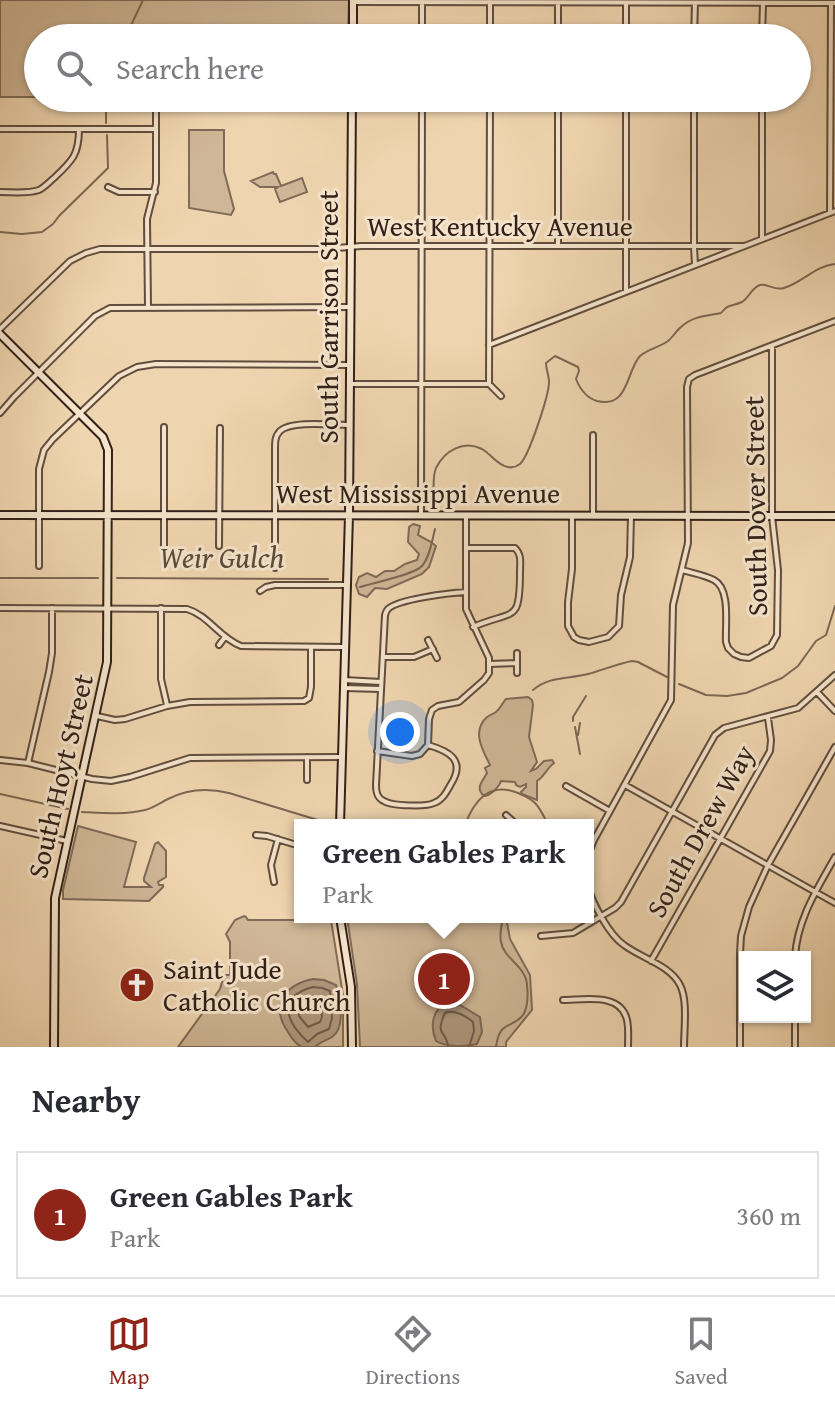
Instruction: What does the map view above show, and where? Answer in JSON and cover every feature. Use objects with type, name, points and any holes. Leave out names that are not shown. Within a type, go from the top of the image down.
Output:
[{"type":"main road","points":[[353,1],[353,24]]},
{"type":"main road","name":"South Garrison Street","points":[[340,819],[349,515],[352,112]]},
{"type":"main road","name":"South Hoyt Street","points":[[0,332],[103,437],[107,446],[107,662],[54,908],[54,1047]]},
{"type":"main road","name":"West Mississippi Avenue","points":[[0,515],[835,516]]},
{"type":"main road","points":[[341,923],[351,993],[352,1047]]},
{"type":"street","points":[[353,1],[833,3],[833,212],[489,345]]},
{"type":"street","points":[[422,2],[422,24]]},
{"type":"street","points":[[490,2],[490,24]]},
{"type":"street","points":[[558,3],[558,24]]},
{"type":"street","points":[[626,3],[626,24]]},
{"type":"street","points":[[694,24],[695,3]]},
{"type":"street","points":[[762,24],[763,3]]},
{"type":"street","points":[[148,307],[148,213],[155,192],[156,112]]},
{"type":"street","points":[[421,516],[422,112]]},
{"type":"street","points":[[489,384],[490,112]]},
{"type":"street","points":[[558,112],[558,246]]},
{"type":"street","points":[[626,112],[626,292]]},
{"type":"street","points":[[694,112],[695,265]]},
{"type":"street","points":[[762,112],[762,239]]},
{"type":"street","points":[[0,129],[156,129]]},
{"type":"street","points":[[0,192],[31,192],[48,184],[74,158],[79,144],[79,129]]},
{"type":"street","points":[[108,187],[119,192],[155,192]]},
{"type":"street","name":"West Kentucky Avenue","points":[[0,332],[64,265],[75,257],[100,249],[325,249],[422,245],[743,246]]},
{"type":"street","points":[[0,413],[100,312],[115,307],[351,307]]},
{"type":"street","points":[[594,843],[671,700],[673,605],[687,546],[689,379],[835,321]]},
{"type":"street","name":"South Dover Street","points":[[682,570],[710,578],[721,585],[725,596],[725,637],[731,652],[749,658],[773,645],[778,634],[778,570],[772,516],[772,346]]},
{"type":"street","points":[[39,566],[39,472],[42,456],[49,444],[119,376],[145,365],[350,365]]},
{"type":"street","points":[[350,384],[489,384],[501,396]]},
{"type":"street","points":[[275,568],[276,438],[280,431],[293,425],[350,425]]},
{"type":"street","points":[[164,427],[164,546]]},
{"type":"street","points":[[219,546],[220,428]]},
{"type":"street","points":[[593,435],[593,516]]},
{"type":"street","points":[[377,751],[412,756],[422,753],[428,745],[431,712],[438,706],[452,705],[461,700],[487,678],[490,671],[490,664],[467,611],[466,516]]},
{"type":"street","points":[[572,516],[568,626],[574,637],[589,642],[610,636],[617,630],[630,557],[631,516]]},
{"type":"street","points":[[466,548],[515,548],[520,555],[520,598],[516,609],[509,615],[473,627]]},
{"type":"street","points":[[260,591],[275,585],[347,585]]},
{"type":"street","points":[[428,745],[448,752],[457,766],[455,777],[444,795],[430,805],[392,804],[379,797],[376,785],[384,619],[388,609],[429,597],[466,592]]},
{"type":"street","points":[[0,608],[183,608],[193,611],[234,644],[245,647],[345,647]]},
{"type":"street","points":[[28,763],[52,653],[52,608]]},
{"type":"street","points":[[161,608],[161,679],[167,706]]},
{"type":"street","points":[[219,645],[225,637]]},
{"type":"street","points":[[428,640],[437,658]]},
{"type":"street","points":[[97,716],[125,719],[167,706],[199,702],[304,701],[309,698],[311,689],[311,647]]},
{"type":"street","points":[[383,657],[410,658],[433,649]]},
{"type":"street","points":[[517,653],[517,673]]},
{"type":"street","points":[[490,664],[517,663]]},
{"type":"street","points":[[594,921],[623,900],[715,735],[724,728],[798,708],[835,675]]},
{"type":"street","points":[[344,684],[381,682]]},
{"type":"street","points":[[344,684],[381,689]]},
{"type":"street","points":[[817,692],[835,711]]},
{"type":"street","name":"South Drew Way","points":[[651,961],[770,751],[768,718]]},
{"type":"street","points":[[740,1047],[741,936],[752,897],[835,747]]},
{"type":"street","points":[[307,757],[307,780]]},
{"type":"street","points":[[0,760],[28,763],[82,777],[120,780],[190,758],[342,757]]},
{"type":"street","points":[[625,785],[835,903]]},
{"type":"street","points":[[566,786],[610,811]]},
{"type":"street","points":[[506,815],[510,819]]},
{"type":"street","points":[[0,826],[67,841]]},
{"type":"street","points":[[256,835],[294,844]]},
{"type":"street","points":[[274,882],[271,865],[278,839]]},
{"type":"street","points":[[796,951],[800,924],[835,857]]},
{"type":"street","points":[[594,899],[621,944],[675,977],[682,989],[684,1047]]},
{"type":"street","points":[[541,936],[573,933],[590,923]]},
{"type":"street","points":[[563,1000],[606,1000],[618,1005],[627,1019],[628,1047]]},
{"type":"street","points":[[795,1023],[795,1047]]},
{"type":"shaded area","points":[[0,0],[349,0],[348,24],[24,24],[24,97],[0,97]]},
{"type":"shaded area","points":[[189,130],[224,130],[224,171],[234,209],[231,215],[189,208]]},
{"type":"shaded area","points":[[273,172],[281,186],[302,178],[307,192],[280,202],[275,189],[278,187],[260,187],[251,181]]},
{"type":"shaded area","points":[[413,524],[420,526],[418,535],[436,546],[429,567],[422,574],[387,589],[375,588],[367,597],[359,594],[356,585],[359,577],[367,573],[376,577],[417,560],[419,554],[408,542],[409,527]]},
{"type":"shaded area","points":[[528,697],[533,705],[529,737],[537,762],[531,771],[544,761],[552,760],[554,763],[537,781],[537,800],[522,794],[526,784],[520,787],[515,782],[501,781],[494,791],[484,796],[481,782],[487,773],[485,768],[490,765],[480,741],[482,723],[506,699]]},
{"type":"shaded area","points":[[78,826],[136,842],[124,887],[151,887],[144,878],[158,842],[166,851],[166,877],[158,882],[163,887],[149,901],[63,899]]},
{"type":"shaded area","points":[[244,916],[248,920],[331,923],[343,995],[343,1047],[178,1047],[220,989],[224,975],[230,975],[230,942],[226,934],[235,920]]},
{"type":"shaded area","points":[[348,923],[507,923],[510,939],[530,975],[532,1010],[506,1042],[506,1047],[360,1047],[357,984]]},
{"type":"water","points":[[313,979],[336,985],[340,1005],[339,1027],[332,1037],[315,1047],[302,1047],[294,1041],[283,1023],[280,1005],[294,986]]},
{"type":"water","points":[[446,1003],[460,1005],[480,1017],[482,1032],[477,1044],[456,1046],[436,1041],[434,1019]]},
{"type":"waterway","points":[[132,24],[143,0]]},
{"type":"waterway","points":[[106,112],[106,123]]},
{"type":"waterway","points":[[0,232],[42,232],[53,224],[108,168],[107,135]]},
{"type":"waterway","name":"Weir Gulch","points":[[434,500],[436,468],[444,456],[456,448],[475,446],[504,466],[520,464],[533,438],[546,399],[549,382],[546,363],[555,356],[578,367],[576,379],[590,398],[607,402],[621,394],[640,356],[668,341],[686,323],[721,313],[728,306],[742,302],[760,285],[784,288],[835,264]]},
{"type":"waterway","name":"Weir Gulch","points":[[360,587],[402,576],[422,566],[435,529]]},
{"type":"waterway","name":"Weir Gulch","points":[[0,578],[98,578]]},
{"type":"waterway","name":"Weir Gulch","points":[[117,578],[328,579]]},
{"type":"waterway","points":[[679,684],[706,695],[727,696],[746,693],[782,678],[798,666],[816,641],[826,635],[835,606]]},
{"type":"waterway","points":[[533,690],[552,680],[588,674],[632,661],[667,677]]},
{"type":"waterway","points":[[573,721],[586,696]]},
{"type":"waterway","points":[[578,735],[580,723]]},
{"type":"waterway","points":[[575,727],[580,754]]},
{"type":"waterway","points":[[82,812],[137,812],[183,793],[214,790],[315,819]]},
{"type":"waterway","points":[[468,819],[478,801],[499,790],[518,793],[531,800],[545,819]]},
{"type":"waterway","points":[[0,794],[68,809]]},
{"type":"waterway","points":[[496,1047],[500,1032],[523,1015],[527,996],[526,978],[503,948],[502,923]]},
{"type":"place","name":"Green Gables Park","points":[[444,979]]},
{"type":"place","name":"Saint Jude Catholic Church","points":[[137,985]]}]
